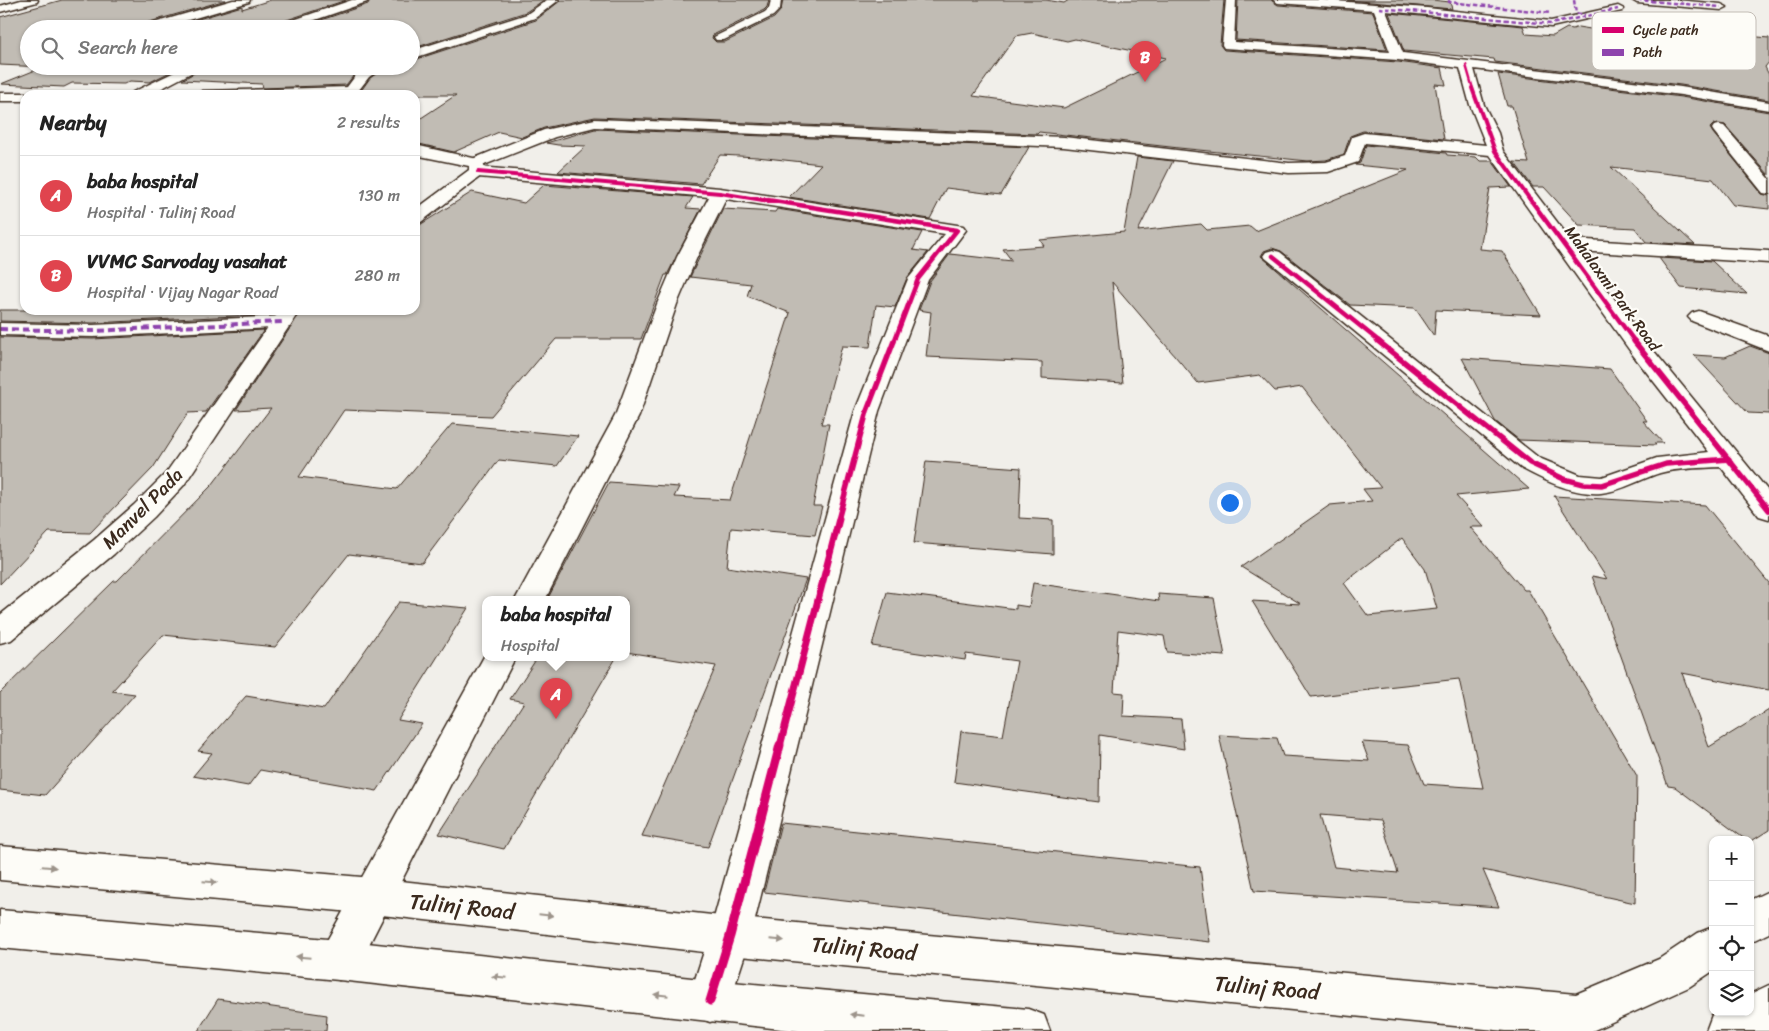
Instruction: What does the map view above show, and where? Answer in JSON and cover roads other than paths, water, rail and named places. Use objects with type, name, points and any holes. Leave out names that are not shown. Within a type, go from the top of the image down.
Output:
[{"type":"street","points":[[0,4],[14,0]]},
{"type":"street","points":[[0,9],[33,0]]},
{"type":"street","points":[[175,20],[245,0]]},
{"type":"street","points":[[303,20],[362,0]]},
{"type":"street","points":[[420,52],[531,16],[554,0]]},
{"type":"street","points":[[720,37],[769,14],[774,9],[776,0]]},
{"type":"street","points":[[1231,0],[1228,45],[1398,56],[1681,91],[1769,106]]},
{"type":"street","points":[[1278,0],[1380,4],[1551,24],[1592,15]]},
{"type":"street","points":[[1449,0],[1449,2],[1534,5],[1551,12]]},
{"type":"street","points":[[1574,0],[1576,13],[1588,16]]},
{"type":"street","points":[[1637,0],[1720,5]]},
{"type":"street","points":[[1380,4],[1398,56]]},
{"type":"street","points":[[1534,5],[1534,14],[1573,19]]},
{"type":"street","points":[[1605,12],[1618,9]]},
{"type":"street","name":"Mahalaxmi Park Road","points":[[1466,65],[1477,105],[1490,133],[1495,151],[1517,184],[1564,244],[1641,350],[1769,510]]},
{"type":"street","points":[[148,90],[179,75]]},
{"type":"street","points":[[352,90],[363,75]]},
{"type":"street","points":[[0,96],[20,97]]},
{"type":"street","points":[[420,214],[477,168],[556,131],[574,126],[595,124],[1064,142],[1289,168],[1328,167],[1352,159],[1357,140],[1364,138],[1495,151]]},
{"type":"street","points":[[1719,129],[1769,189]]},
{"type":"street","points":[[420,151],[477,168],[720,193],[957,230],[918,279],[867,411],[730,936],[710,1001]]},
{"type":"street","points":[[532,596],[627,416],[667,304],[687,257],[720,193]]},
{"type":"street","points":[[1564,244],[1769,258]]},
{"type":"street","points":[[1272,256],[1530,463],[1553,475],[1574,482],[1603,485],[1649,468],[1670,463],[1729,459]]},
{"type":"street","points":[[0,329],[93,331],[286,316]]},
{"type":"street","name":"Manvel Pada","points":[[0,632],[104,547],[144,511],[175,479],[286,316]]},
{"type":"street","points":[[1699,317],[1769,344]]},
{"type":"street","points":[[339,960],[497,661]]},
{"type":"street","name":"Tulinj Road","points":[[0,863],[373,896],[730,936],[1576,1016],[1674,973],[1709,951]]},
{"type":"street","points":[[1754,919],[1769,910]]},
{"type":"street","points":[[0,929],[339,960],[948,1027],[1028,1031]]},
{"type":"street","points":[[1728,1031],[1769,1007]]},
{"type":"place","name":"VVMC Sarvoday vasahat","points":[[1145,82]]},
{"type":"place","name":"baba hospital","points":[[556,719]]}]
